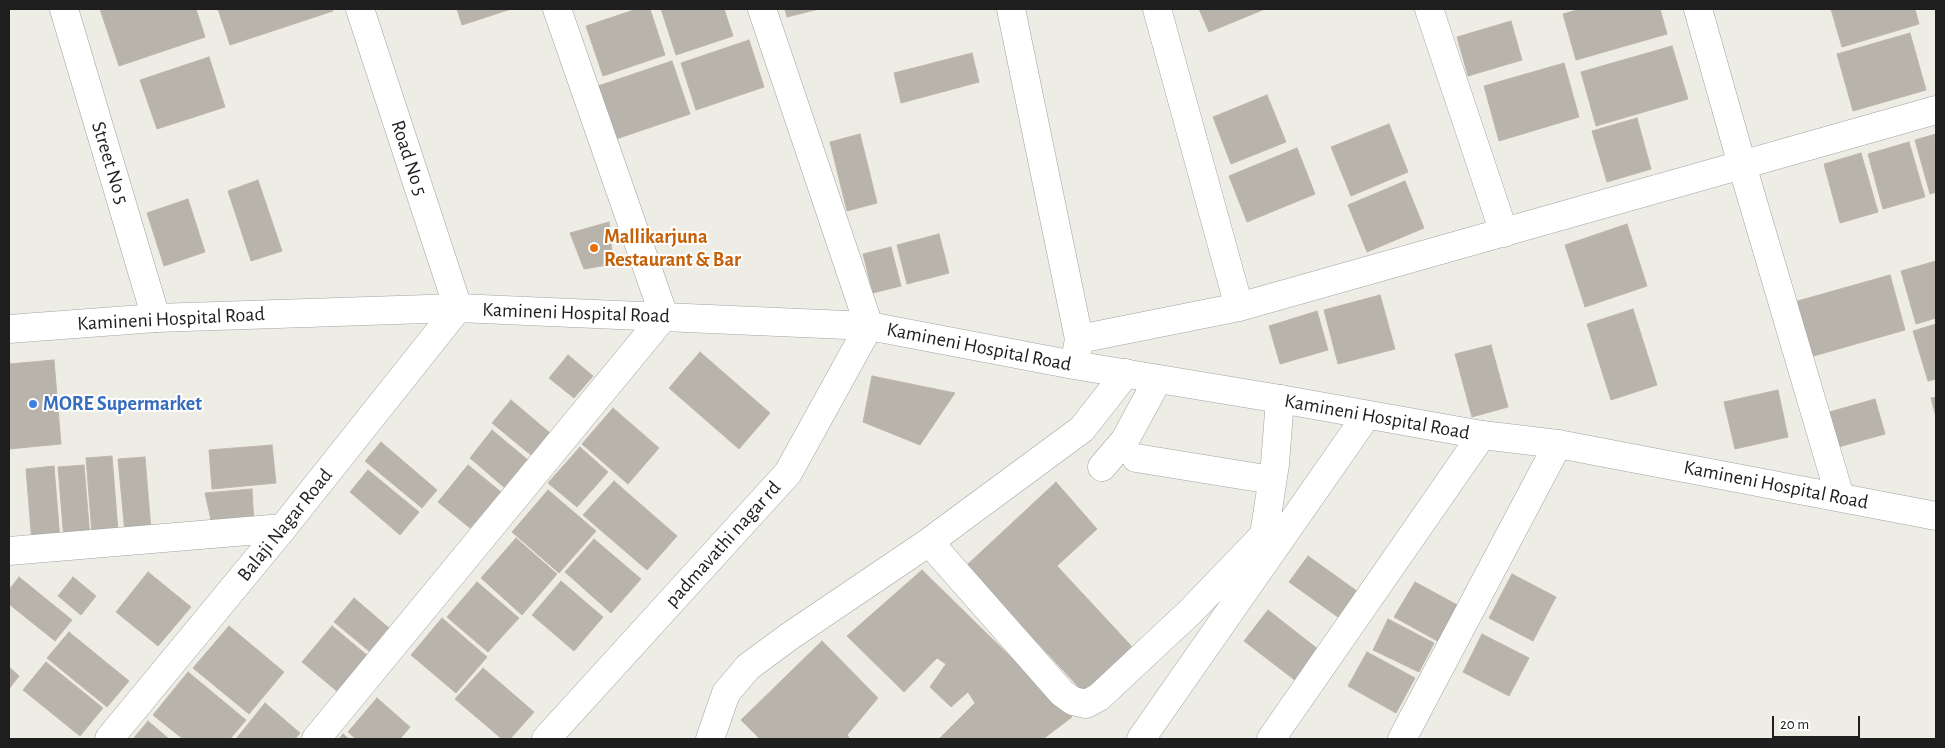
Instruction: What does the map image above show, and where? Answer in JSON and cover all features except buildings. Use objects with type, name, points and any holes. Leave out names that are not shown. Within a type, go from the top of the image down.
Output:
[{"type":"street","name":"Street No 5","points":[[64,9],[156,318]]},
{"type":"street","name":"Road No 5","points":[[360,9],[458,308]]},
{"type":"street","points":[[316,739],[664,316],[557,9]]},
{"type":"street","points":[[762,9],[869,326]]},
{"type":"street","points":[[1011,9],[1076,352],[1239,308],[1936,110]]},
{"type":"street","points":[[1157,9],[1239,308]]},
{"type":"street","points":[[1429,9],[1504,233]]},
{"type":"street","points":[[1698,9],[1840,497]]},
{"type":"street","name":"Kamineni Hospital Road","points":[[9,329],[156,318],[458,308],[869,326],[1076,352],[1126,374],[1280,399],[1482,436],[1558,444],[1936,516]]},
{"type":"street","name":"Balaji Nagar Road","points":[[109,739],[283,528],[458,308]]},
{"type":"street","name":"padmavathi nagar rd","points":[[546,739],[788,473],[869,326]]},
{"type":"street","points":[[710,739],[726,693],[748,667],[790,636],[930,542],[1082,429],[1126,374]]},
{"type":"street","points":[[1102,467],[1125,440],[1158,379]]},
{"type":"street","points":[[930,542],[1062,693],[1073,701],[1086,704],[1099,697],[1190,612],[1264,535],[1275,464],[1280,399]]},
{"type":"street","points":[[1141,739],[1367,415]]},
{"type":"street","points":[[1271,739],[1482,436]]},
{"type":"street","points":[[1402,739],[1558,444]]},
{"type":"street","points":[[1136,458],[1272,480]]},
{"type":"street","points":[[9,551],[283,528]]},
{"type":"place","name":"Mallikarjuna Restaurant & Bar","points":[[594,248]]},
{"type":"place","name":"MORE Supermarket","points":[[33,404]]}]
